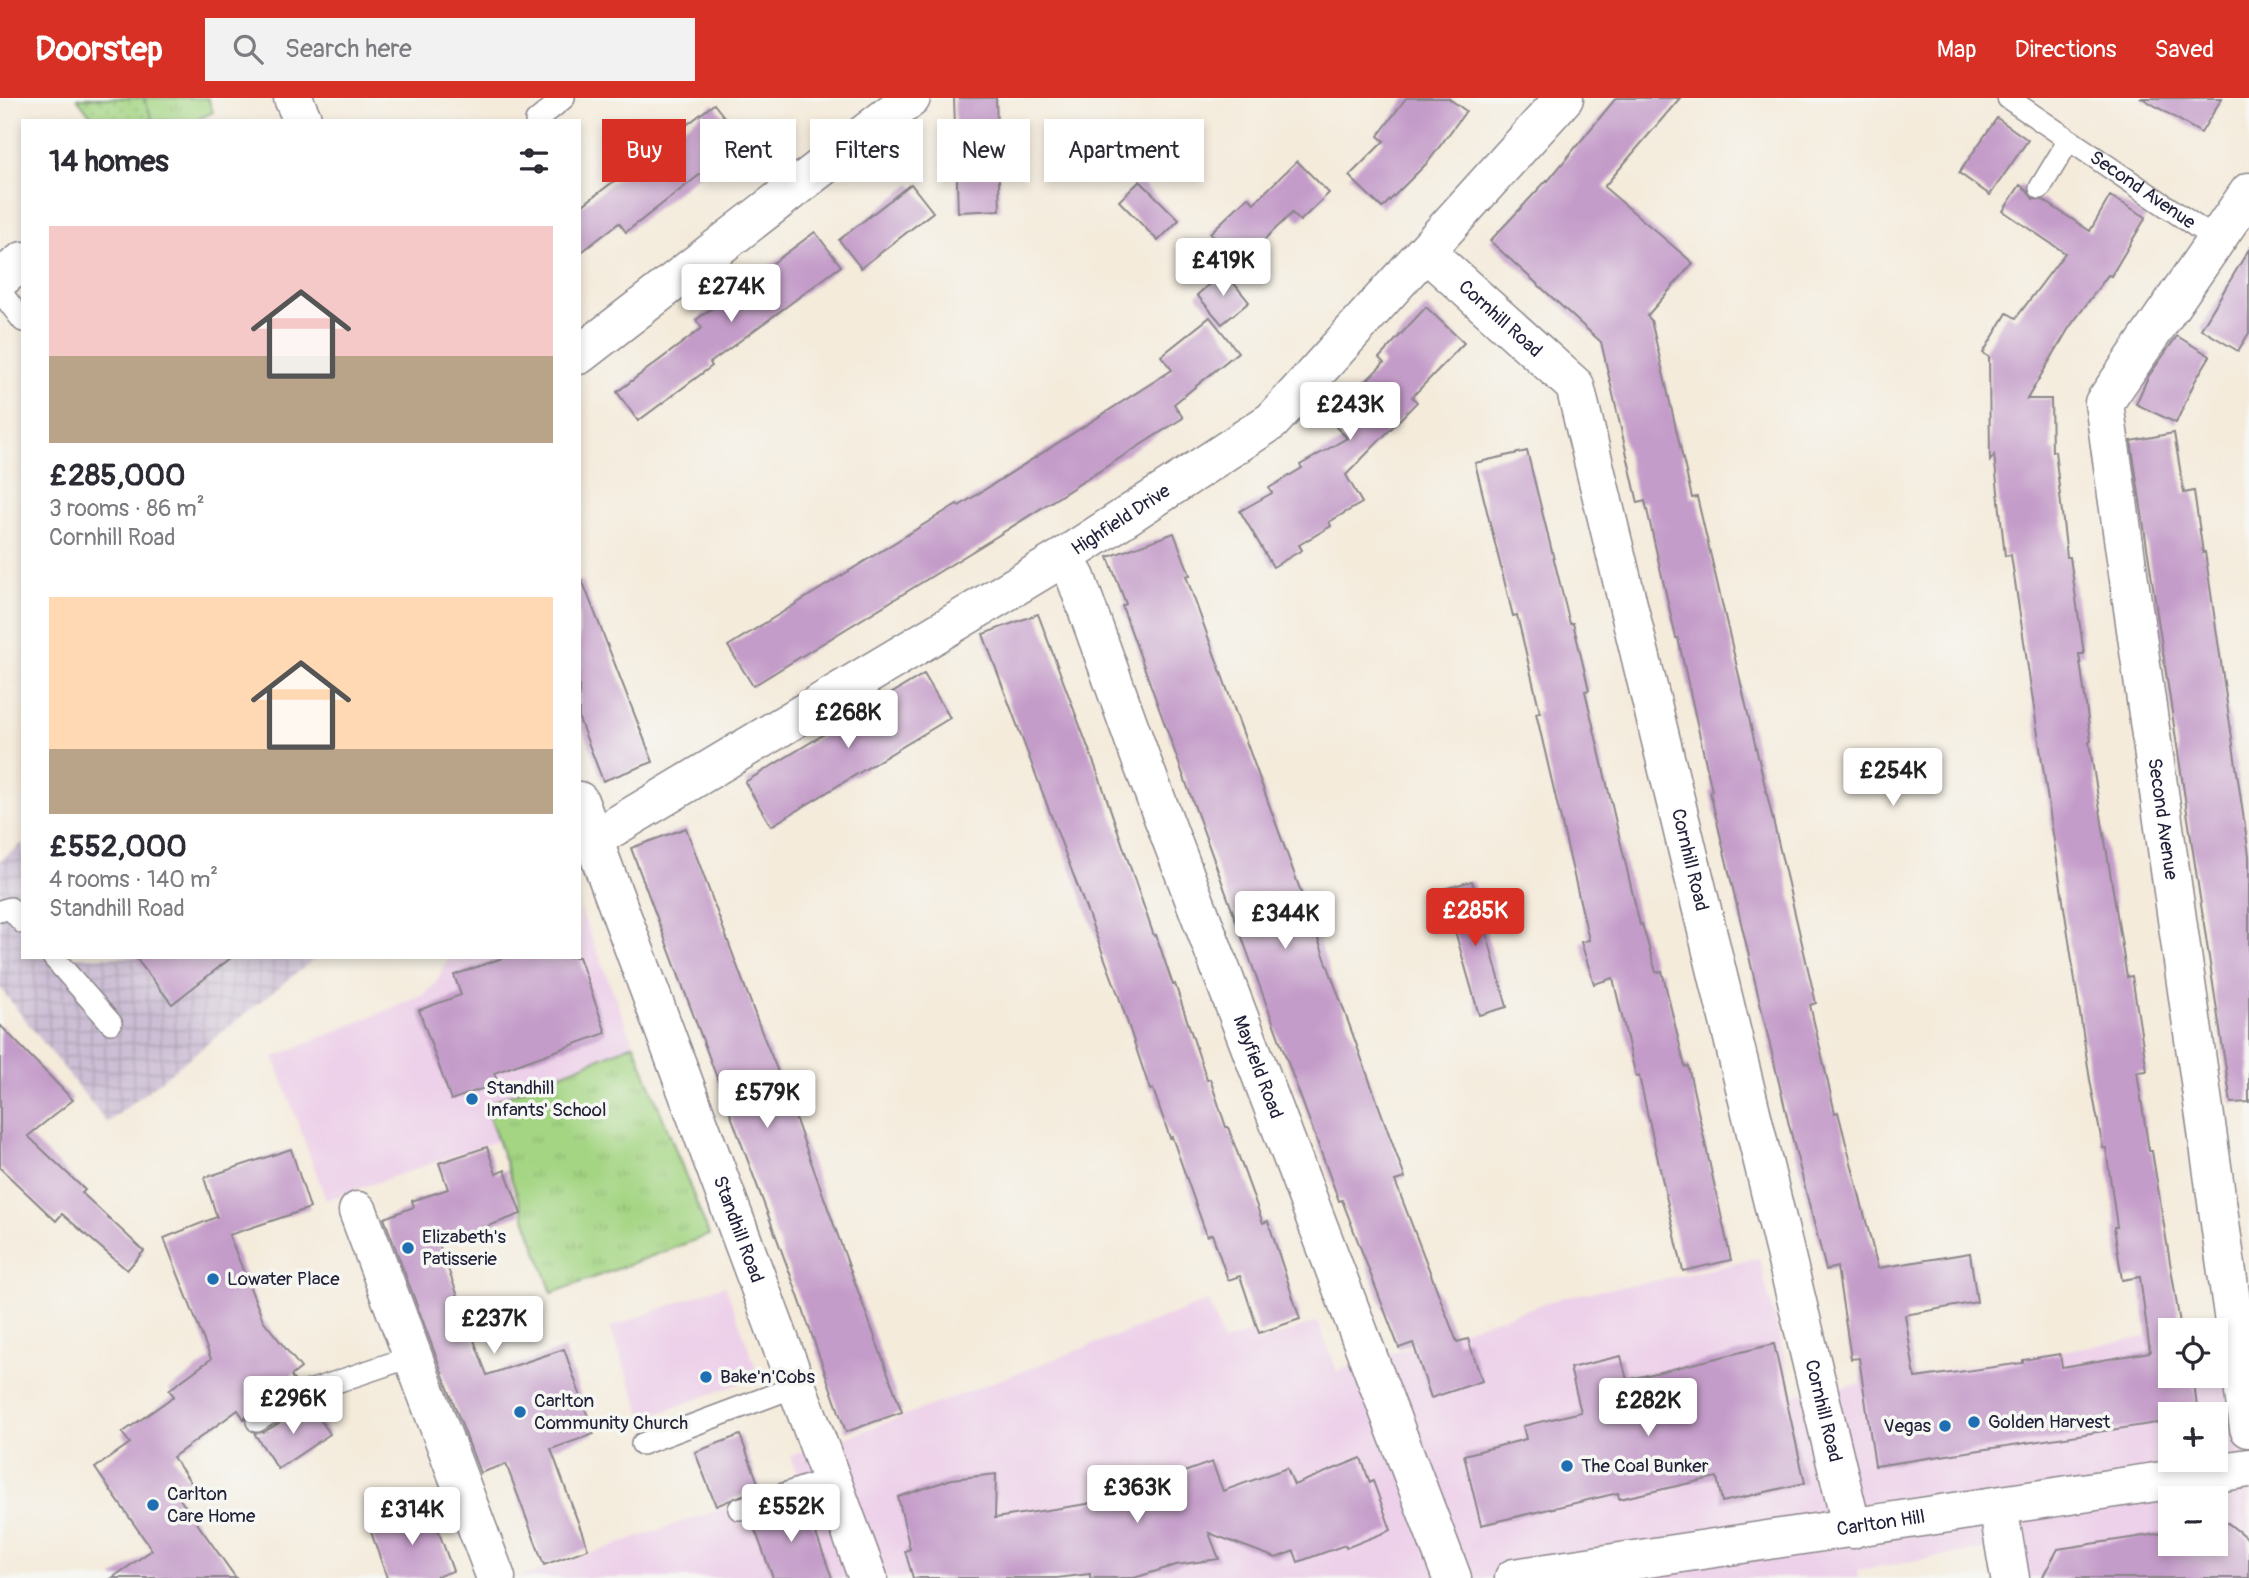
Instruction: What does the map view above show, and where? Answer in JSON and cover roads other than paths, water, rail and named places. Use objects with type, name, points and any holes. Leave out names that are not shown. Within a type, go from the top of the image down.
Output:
[{"type":"street","points":[[293,98],[302,119]]},
{"type":"street","points":[[581,353],[911,98]]},
{"type":"street","name":"Highfield Drive","points":[[594,839],[1064,557],[1272,421],[1564,98]]},
{"type":"street","name":"Second Avenue","points":[[2249,192],[2104,402],[2249,1428]]},
{"type":"street","name":"Cornhill Road","points":[[1426,252],[1574,386],[1853,1529]]},
{"type":"street","points":[[0,279],[21,263]]},
{"type":"street","name":"Mayfield Road","points":[[1064,557],[1076,578],[1142,762],[1452,1578]]},
{"type":"street","name":"Standhill Road","points":[[581,806],[868,1578]]},
{"type":"street","points":[[358,1212],[496,1578]]},
{"type":"street","name":"Carlton Hill","points":[[1530,1577],[2249,1468]]},
{"type":"street","points":[[1998,1506],[2010,1578]]},
{"type":"lane","points":[[538,119],[564,98]]},
{"type":"lane","name":"Second Avenue","points":[[2007,98],[2216,240]]},
{"type":"lane","name":"Second Avenue","points":[[2040,188],[2069,140]]},
{"type":"lane","points":[[0,291],[21,318]]},
{"type":"lane","points":[[0,911],[10,908],[21,921]]},
{"type":"lane","points":[[55,959],[111,1023]]},
{"type":"lane","points":[[257,1421],[301,1394],[413,1356]]},
{"type":"lane","points":[[642,1444],[797,1386]]},
{"type":"lane","points":[[739,1509],[832,1478]]},
{"type":"place","name":"Standhill Infants' School","points":[[472,1099]]},
{"type":"place","name":"Elizabeth's Patisserie","points":[[408,1248]]},
{"type":"place","name":"Lowater Place","points":[[213,1279]]},
{"type":"place","name":"Bake'n'Cobs","points":[[706,1377]]},
{"type":"place","name":"Carlton Community Church","points":[[520,1412]]},
{"type":"place","name":"Golden Harvest","points":[[1974,1422]]},
{"type":"place","name":"Vegas","points":[[1945,1426]]},
{"type":"place","name":"The Coal Bunker","points":[[1567,1466]]},
{"type":"place","name":"Carlton Care Home","points":[[153,1505]]}]
